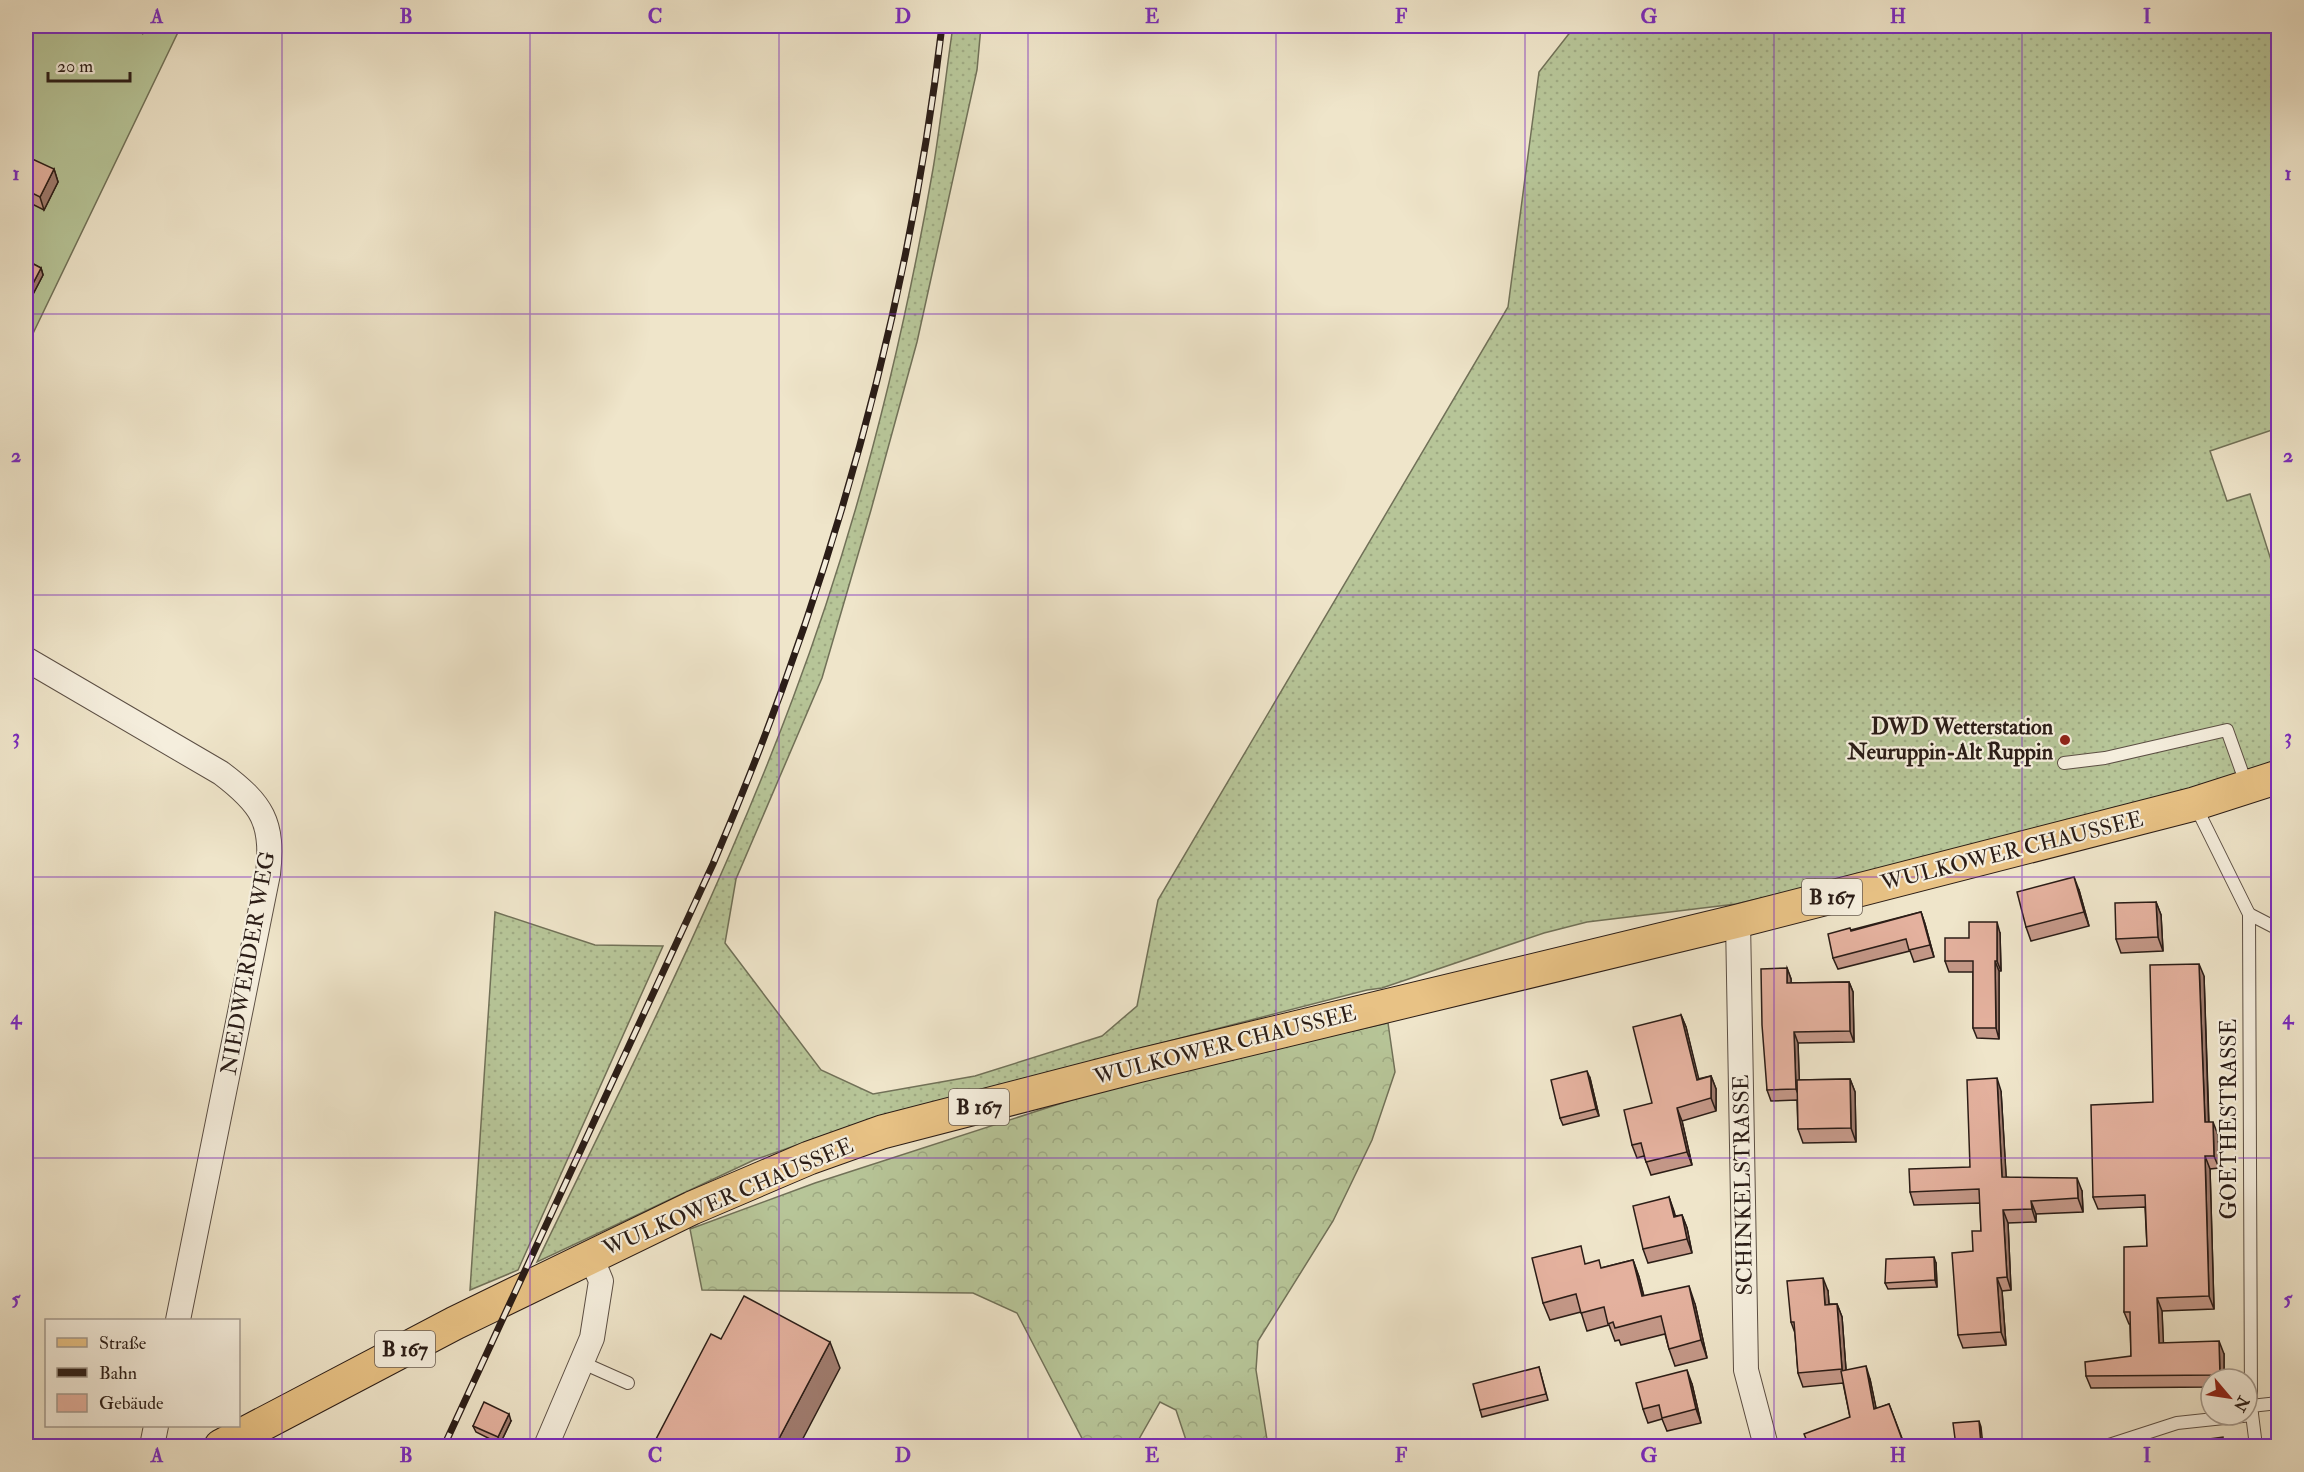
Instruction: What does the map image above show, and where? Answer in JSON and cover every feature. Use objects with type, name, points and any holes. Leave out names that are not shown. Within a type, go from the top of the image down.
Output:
[{"type":"main road","name":"WULKOWER CHAUSSEE","points":[[221,1446],[455,1323],[693,1208],[809,1158],[882,1132],[1137,1066],[1737,921],[2194,804],[2278,777]]},
{"type":"street","name":"NIEDWERDER WEG","points":[[26,659],[221,773],[239,786],[256,804],[269,833],[268,874],[178,1319]]},
{"type":"street","name":"SCHINKELSTRASSE","points":[[1737,921],[1746,1370],[1766,1446]]},
{"type":"street","points":[[546,1446],[592,1338],[601,1281],[591,1257]]},
{"type":"street","points":[[152,1446],[156,1427]]},
{"type":"lane","points":[[2064,763],[2105,758],[2227,730],[2248,787]]},
{"type":"lane","name":"GOETHESTRASSE","points":[[2194,804],[2249,914],[2251,1367]]},
{"type":"lane","points":[[2249,914],[2278,928]]},
{"type":"lane","points":[[583,1363],[628,1383]]},
{"type":"lane","points":[[2259,1408],[2278,1403]]},
{"type":"lane","points":[[2106,1446],[2177,1423],[2199,1419]]},
{"type":"lane","name":"GOETHESTRASSE","points":[[2253,1427],[2256,1446]]},
{"type":"green space","points":[[26,26],[181,26],[26,348]]},
{"type":"green space","points":[[953,26],[981,26],[977,70],[917,342],[822,678],[736,879],[725,943],[821,1070],[873,1094],[975,1076],[1102,1036],[1137,1006],[1158,900],[1508,307],[1539,72],[1575,26],[2278,26],[2278,428],[2210,451],[2227,501],[2250,494],[2278,582],[2278,762],[2033,835],[1736,904],[1587,922],[1544,933],[1382,988],[879,1116],[754,1160],[537,1262],[672,983],[735,841],[793,698],[838,569],[875,437],[907,303],[939,133]]},
{"type":"green space","points":[[495,912],[595,945],[663,946],[518,1270],[470,1290]]},
{"type":"green space","points":[[1388,1023],[1395,1072],[1372,1140],[1333,1221],[1258,1341],[1256,1370],[1268,1446],[1188,1446],[1176,1410],[1160,1402],[1135,1446],[1086,1446],[1017,1313],[973,1293],[702,1290],[690,1229],[815,1183],[1139,1078]]},
{"type":"building","points":[[28,157],[54,169],[40,197],[26,190]]},
{"type":"building","points":[[26,260],[41,268],[29,291],[26,290]]},
{"type":"building","points":[[2074,877],[2084,912],[2026,927],[2017,892]]},
{"type":"building","points":[[2156,902],[2158,937],[2116,939],[2115,903]]},
{"type":"building","points":[[1921,912],[1930,945],[1909,950],[1906,939],[1833,958],[1828,934],[1850,928],[1851,931]]},
{"type":"building","points":[[1969,922],[1997,922],[1996,1028],[1973,1028],[1973,961],[1945,961],[1945,938],[1969,938]]},
{"type":"building","points":[[2199,964],[2205,1122],[2213,1122],[2214,1156],[2205,1156],[2209,1296],[2157,1298],[2159,1343],[2219,1341],[2220,1367],[2199,1367],[2199,1375],[2086,1376],[2085,1362],[2131,1356],[2130,1312],[2124,1312],[2124,1247],[2147,1246],[2145,1195],[2093,1197],[2091,1105],[2153,1102],[2150,965]]},
{"type":"building","points":[[1787,968],[1787,983],[1849,982],[1850,1031],[1794,1032],[1796,1089],[1767,1090],[1761,969]]},
{"type":"building","points":[[1681,1015],[1697,1080],[1711,1076],[1711,1098],[1677,1108],[1687,1152],[1646,1162],[1641,1143],[1632,1145],[1624,1110],[1652,1103],[1633,1027]]},
{"type":"building","points":[[1587,1071],[1596,1109],[1560,1118],[1551,1080]]},
{"type":"building","points":[[1997,1078],[2002,1177],[2077,1178],[2078,1198],[2031,1201],[2032,1209],[2003,1210],[2007,1277],[1997,1278],[2001,1332],[1958,1335],[1952,1253],[1973,1251],[1972,1231],[1981,1231],[1979,1189],[1910,1192],[1909,1169],[1970,1167],[1967,1080]]},
{"type":"building","points":[[1850,1079],[1851,1128],[1798,1129],[1797,1080]]},
{"type":"building","points":[[1669,1197],[1674,1217],[1682,1215],[1687,1239],[1643,1249],[1633,1206]]},
{"type":"building","points":[[1581,1246],[1585,1264],[1599,1260],[1601,1268],[1633,1260],[1642,1296],[1689,1286],[1701,1340],[1669,1349],[1661,1316],[1615,1328],[1613,1322],[1608,1324],[1604,1307],[1581,1313],[1576,1294],[1543,1303],[1532,1258]]},
{"type":"building","points":[[1934,1257],[1935,1280],[1885,1283],[1886,1259]]},
{"type":"building","points":[[1823,1278],[1825,1305],[1837,1304],[1842,1369],[1798,1373],[1794,1322],[1791,1322],[1787,1281]]},
{"type":"building","points":[[744,1296],[830,1342],[775,1446],[661,1446],[654,1443],[711,1334],[721,1339]]},
{"type":"building","points":[[1866,1366],[1874,1409],[1889,1404],[1903,1442],[1890,1446],[1809,1446],[1804,1434],[1850,1417],[1841,1371]]},
{"type":"building","points":[[1539,1367],[1546,1394],[1480,1410],[1473,1384]]},
{"type":"building","points":[[1687,1370],[1696,1409],[1662,1418],[1659,1405],[1643,1409],[1636,1383]]},
{"type":"building","points":[[484,1402],[509,1414],[498,1437],[473,1426]]},
{"type":"building","points":[[1979,1421],[1981,1445],[1956,1446],[1953,1423]]},
{"type":"building","points":[[2223,1437],[2224,1446],[2172,1446],[2171,1444]]},
{"type":"railway","points":[[444,1446],[713,864],[793,660],[858,453],[885,348],[908,241],[927,134],[942,26]]},
{"type":"place","name":"DWD Wetterstation Neuruppin-Alt Ruppin","points":[[2065,740]]}]
